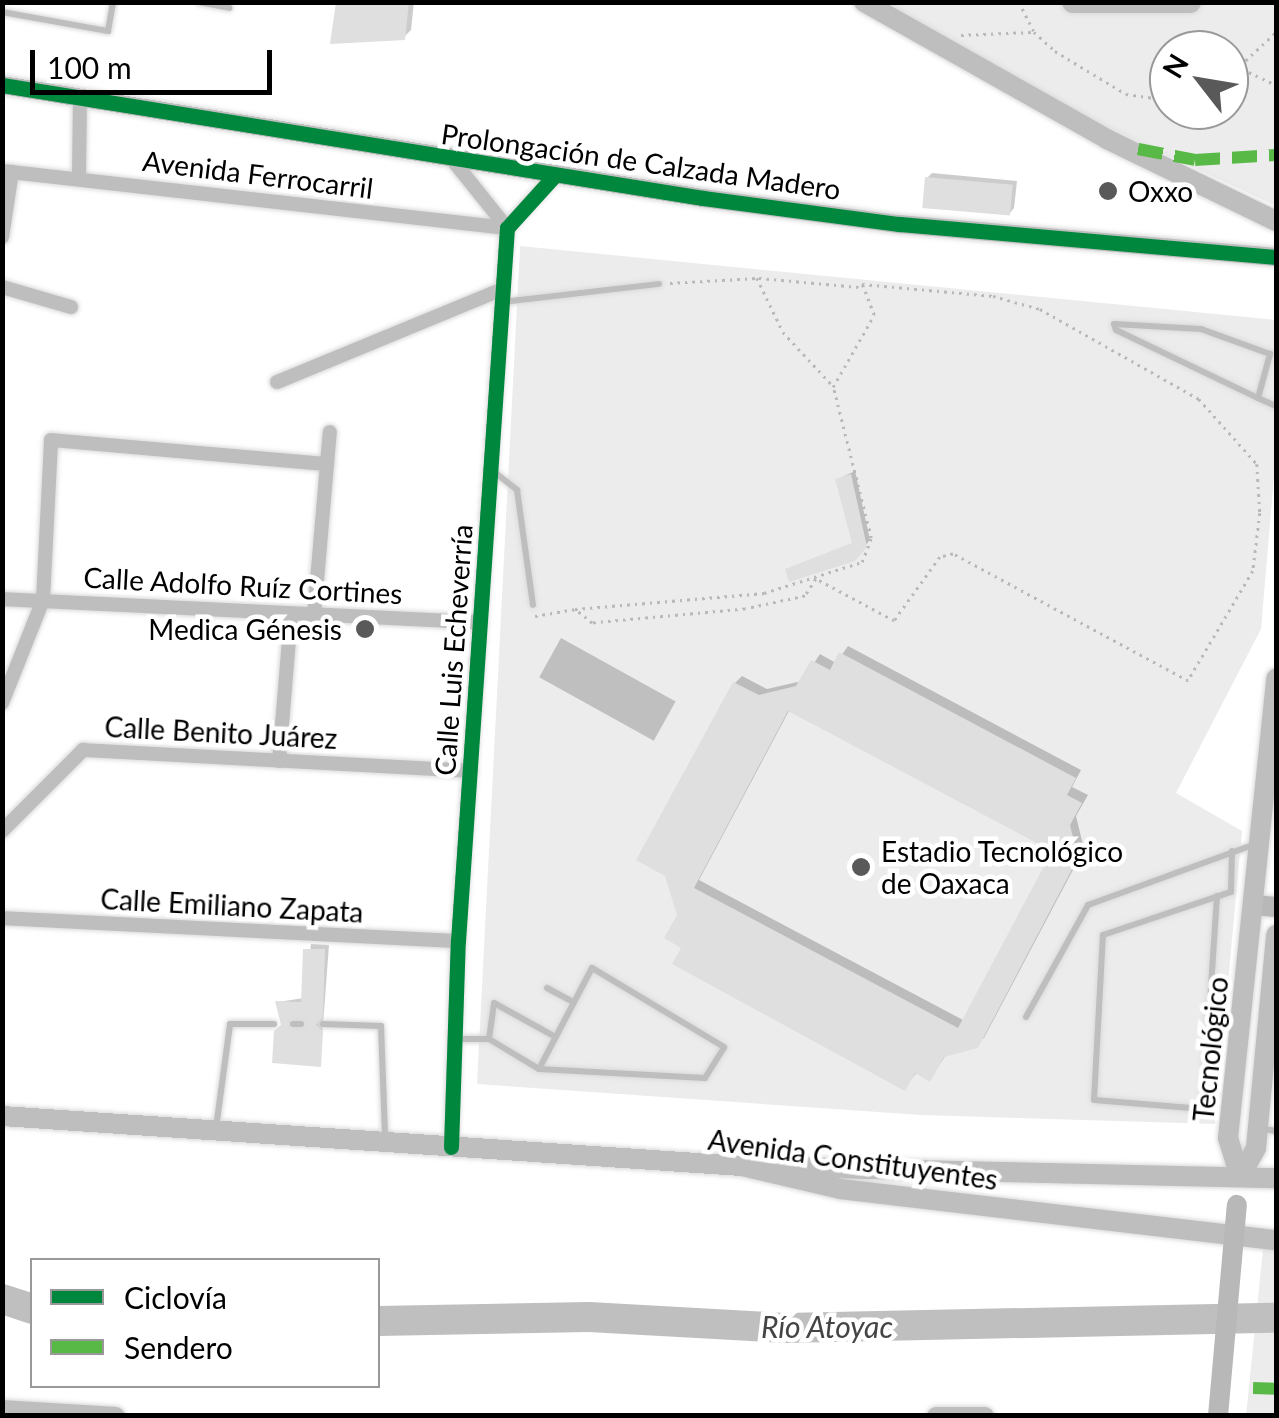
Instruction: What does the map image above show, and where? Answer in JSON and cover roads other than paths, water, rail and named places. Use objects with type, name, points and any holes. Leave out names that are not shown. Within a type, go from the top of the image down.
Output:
[{"type":"highway","points":[[1074,2],[1190,2]]},
{"type":"main road","points":[[864,2],[1032,99],[1276,221]]},
{"type":"main road","name":"Tecnológico","points":[[1240,1176],[1228,1138],[1276,680]]},
{"type":"main road","points":[[1252,905],[1276,907]]},
{"type":"main road","name":"Tecnológico","points":[[1240,1176],[1267,1129],[1276,935]]},
{"type":"main road","name":"Avenida Constituyentes","points":[[2,1116],[742,1166],[840,1189],[1276,1240]]},
{"type":"main road","points":[[742,1166],[1276,1178]]},
{"type":"main road","points":[[1218,1416],[1240,1176]]},
{"type":"street","name":"Prolongación de Calzada Madero","points":[[2,86],[556,175],[900,224],[1276,257]]},
{"type":"street","points":[[79,177],[80,98]]},
{"type":"street","points":[[450,158],[507,228],[556,175]]},
{"type":"street","points":[[2,237],[7,171]]},
{"type":"street","name":"Avenida Ferrocarril","points":[[7,171],[507,228]]},
{"type":"street","name":"Calle Luis Echeverría","points":[[451,1147],[458,942],[507,228]]},
{"type":"street","points":[[2,287],[70,307]]},
{"type":"street","points":[[277,382],[502,295]]},
{"type":"street","points":[[314,616],[330,432]]},
{"type":"street","points":[[2,703],[43,600],[51,440],[327,464]]},
{"type":"street","name":"Calle Adolfo Ruíz Cortines","points":[[2,599],[480,622]]},
{"type":"street","points":[[279,761],[291,614]]},
{"type":"street","name":"Calle Benito Juárez","points":[[2,831],[83,750],[470,771]]},
{"type":"street","name":"Calle Emiliano Zapata","points":[[2,918],[458,942]]},
{"type":"street","points":[[2,1408],[116,1416]]},
{"type":"street","points":[[936,1416],[984,1416]]},
{"type":"lane","points":[[2,12],[108,31],[112,2]]},
{"type":"lane","points":[[199,2],[229,8]]},
{"type":"lane","points":[[502,295],[659,284]]},
{"type":"lane","points":[[1258,398],[1270,354],[1201,329],[1114,324],[1116,330],[1258,398],[1276,406]]},
{"type":"lane","points":[[490,470],[517,490],[533,605]]},
{"type":"lane","points":[[1026,1017],[1088,905],[1259,843]]},
{"type":"lane","points":[[1217,896],[1202,1109],[1094,1100],[1103,935],[1217,896],[1231,892],[1232,852]]},
{"type":"lane","points":[[454,1038],[489,1040],[539,1070],[705,1078],[724,1047],[592,968],[539,1070]]},
{"type":"lane","points":[[548,988],[573,1002]]},
{"type":"lane","points":[[489,1040],[494,1003],[554,1036]]},
{"type":"lane","points":[[216,1128],[230,1024],[274,1024]]},
{"type":"lane","points":[[323,1024],[382,1026],[385,1142]]},
{"type":"waterway","name":"Río Atoyac","points":[[2,1299],[30,1308]]},
{"type":"waterway","name":"Río Atoyac","points":[[380,1321],[589,1317],[785,1328],[1276,1318]]},
{"type":"place","name":"Oxxo","points":[[1108,191]]},
{"type":"place","name":"Medica Génesis","points":[[365,629]]},
{"type":"place","name":"Estadio Tecnológico de Oaxaca","points":[[861,867]]}]
